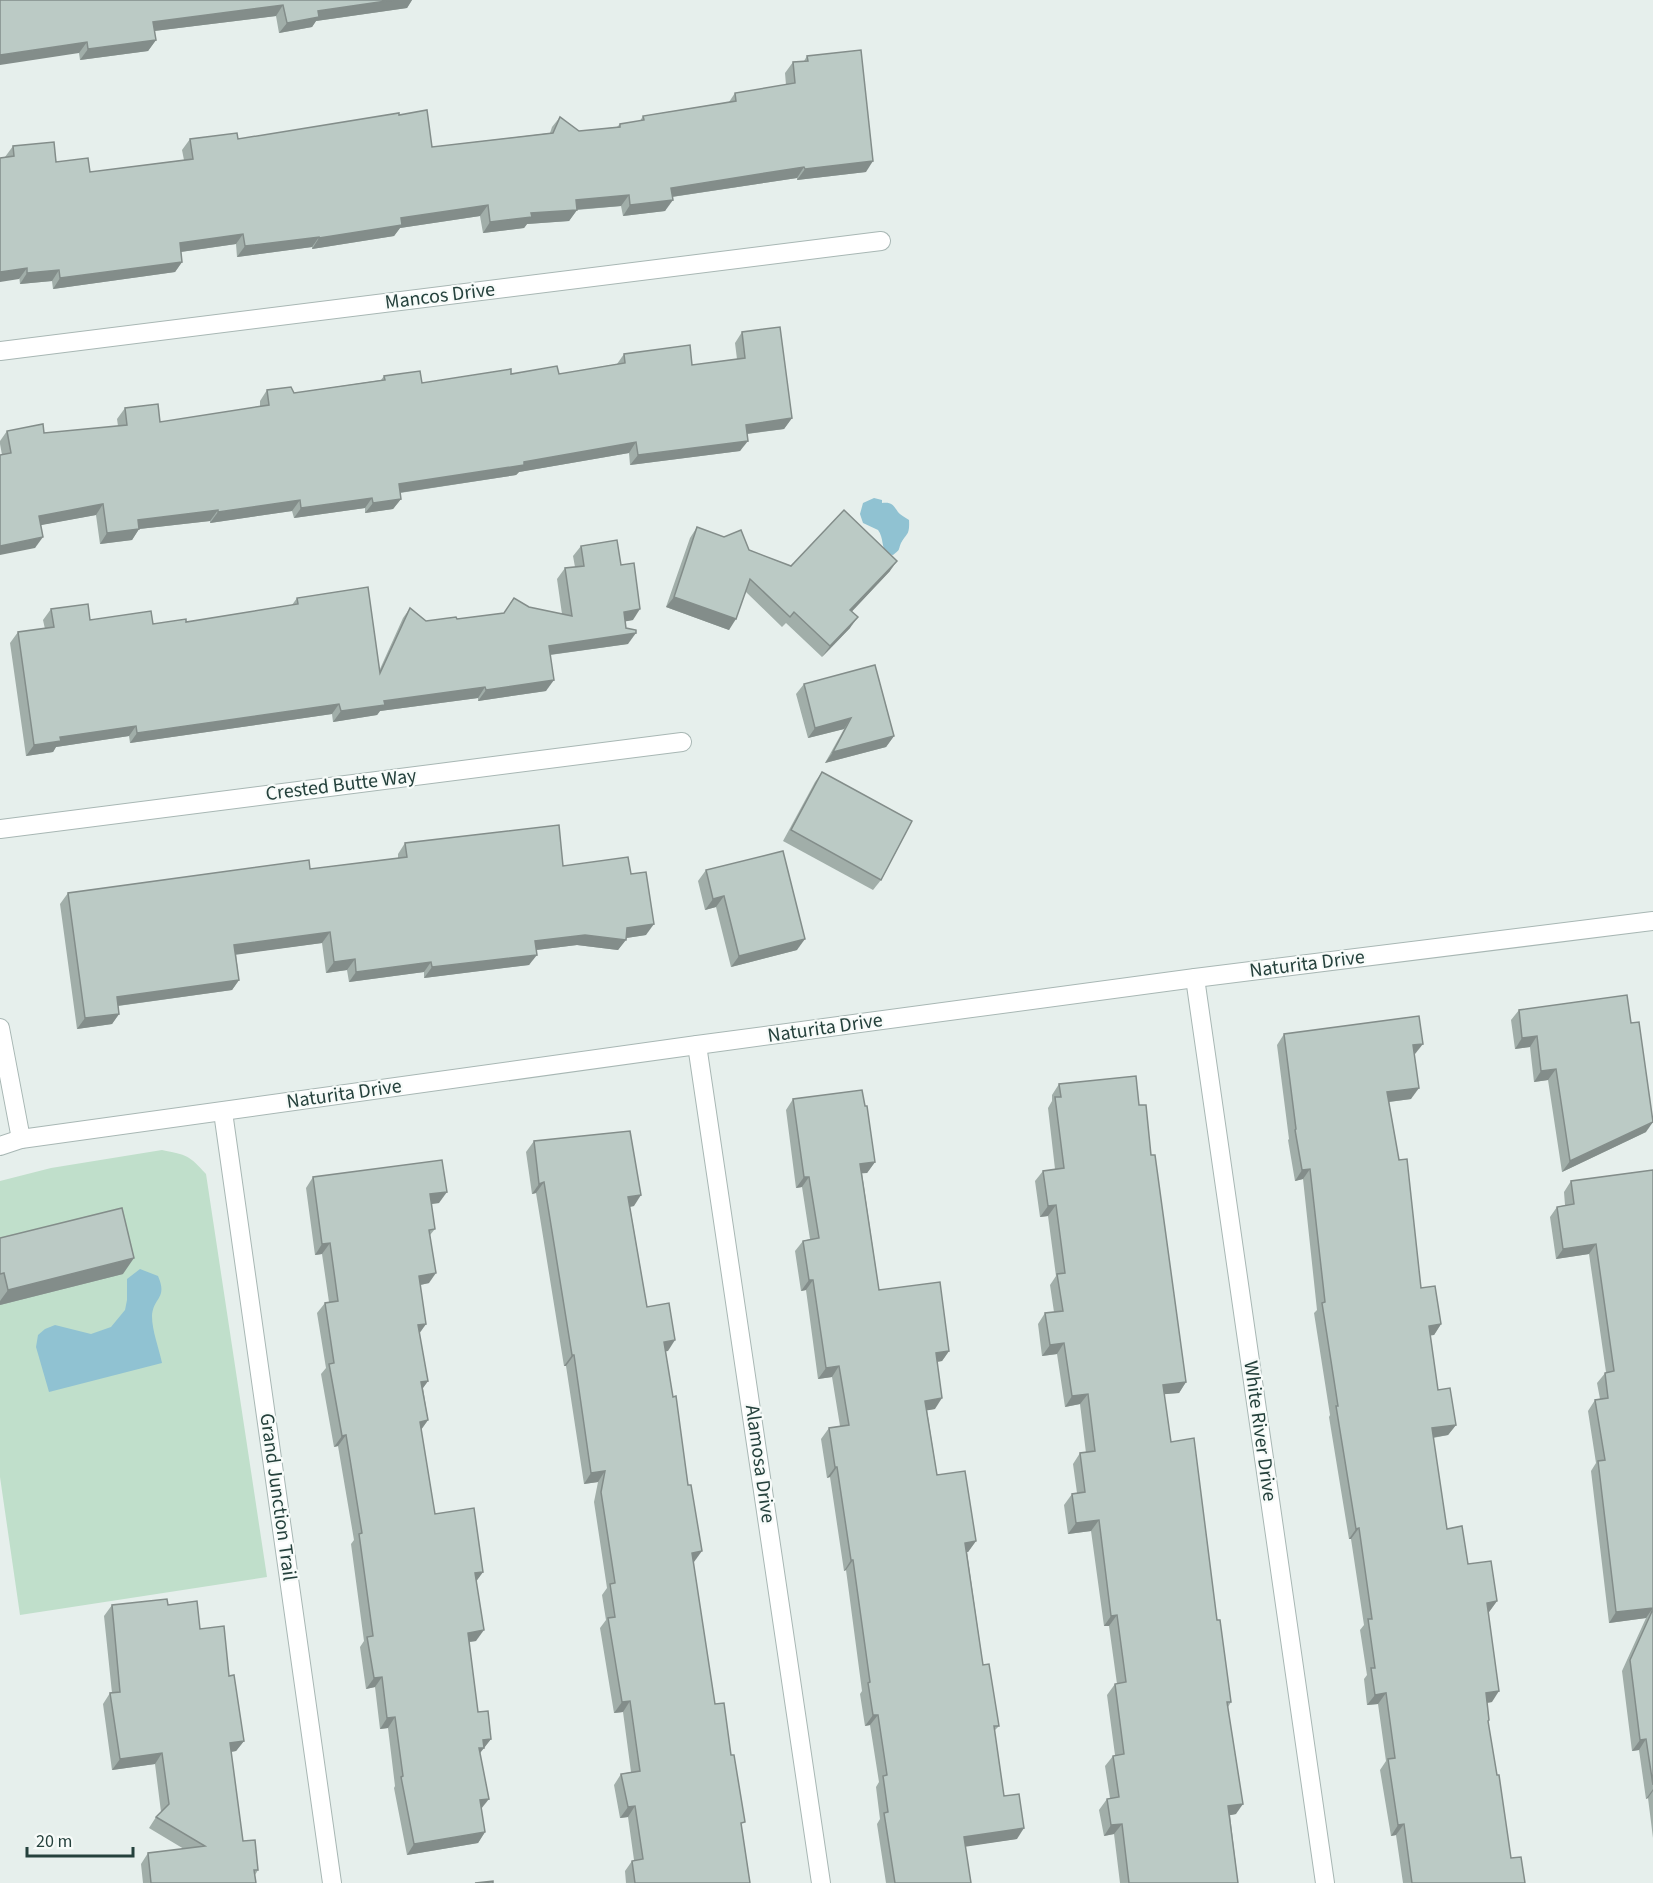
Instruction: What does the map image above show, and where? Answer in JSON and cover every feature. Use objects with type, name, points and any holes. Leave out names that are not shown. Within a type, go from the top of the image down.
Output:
[{"type":"street","name":"Mancos Drive","points":[[0,351],[881,241]]},
{"type":"street","name":"Crested Butte Way","points":[[0,829],[682,742]]},
{"type":"street","name":"Naturita Drive","points":[[0,1146],[21,1139],[697,1045],[1195,978],[1653,921]]},
{"type":"street","name":"White River Drive","points":[[1195,978],[1325,1883]]},
{"type":"street","points":[[0,1028],[21,1139]]},
{"type":"street","name":"Alamosa Drive","points":[[697,1045],[821,1883]]},
{"type":"street","name":"Grand Junction Trail","points":[[223,1112],[332,1883]]},
{"type":"green space","points":[[162,1150],[187,1157],[206,1174],[267,1577],[20,1615],[0,1477],[0,1181],[51,1168]]},
{"type":"water","points":[[874,498],[882,500],[882,503],[892,504],[909,520],[908,532],[893,555],[887,554],[878,530],[863,523],[860,514],[863,503]]},
{"type":"water","points":[[140,1269],[158,1276],[161,1284],[161,1294],[153,1310],[152,1322],[162,1363],[49,1392],[36,1347],[38,1335],[55,1325],[91,1334],[111,1327],[125,1310],[127,1279]]},
{"type":"building","points":[[0,0],[393,0],[318,11],[319,17],[287,23],[283,5],[153,22],[156,40],[88,49],[87,42],[0,55]]},
{"type":"building","points":[[861,50],[873,161],[805,169],[804,167],[671,188],[673,200],[630,205],[629,195],[576,200],[577,210],[531,213],[532,217],[490,222],[488,205],[401,218],[402,225],[319,238],[245,246],[243,234],[180,243],[182,262],[60,278],[59,270],[27,273],[27,268],[0,272],[0,158],[14,156],[13,146],[54,142],[56,162],[88,158],[90,172],[193,159],[190,139],[237,133],[238,139],[427,110],[432,147],[553,133],[560,117],[579,131],[620,127],[620,124],[644,120],[643,116],[736,101],[735,93],[795,83],[793,62],[808,61],[807,56]]},
{"type":"building","points":[[780,327],[792,418],[746,425],[748,441],[638,455],[636,442],[524,462],[524,465],[399,484],[401,499],[373,503],[372,498],[301,508],[300,500],[218,512],[218,510],[138,520],[139,529],[107,533],[103,504],[39,516],[43,537],[0,546],[0,455],[11,453],[7,431],[43,424],[44,433],[127,425],[125,408],[158,404],[160,422],[269,405],[267,390],[291,387],[294,393],[385,380],[384,376],[420,371],[422,383],[511,369],[511,374],[557,366],[559,374],[625,363],[624,354],[690,345],[692,365],[745,358],[742,332]]},
{"type":"building","points":[[844,510],[897,561],[850,610],[858,617],[830,646],[794,612],[790,617],[750,579],[736,619],[674,597],[697,527],[724,537],[741,530],[749,550],[791,566]]},
{"type":"building","points":[[617,540],[621,565],[634,563],[640,609],[624,612],[626,628],[636,630],[636,633],[549,646],[554,680],[384,701],[385,705],[341,711],[339,704],[137,733],[136,726],[60,737],[61,741],[34,745],[18,632],[54,627],[51,609],[88,604],[90,620],[151,611],[153,624],[186,619],[186,622],[298,604],[297,598],[368,587],[380,673],[410,608],[426,621],[456,617],[457,619],[504,613],[514,598],[529,607],[572,616],[565,568],[584,566],[581,546]]},
{"type":"building","points":[[875,665],[894,736],[833,752],[851,718],[815,728],[804,684]]},
{"type":"building","points":[[822,772],[912,821],[881,880],[791,830]]},
{"type":"building","points":[[559,825],[563,866],[628,857],[631,874],[646,872],[654,924],[627,928],[626,940],[585,935],[535,941],[537,955],[432,967],[431,962],[356,972],[355,959],[334,962],[330,932],[234,945],[239,980],[117,997],[119,1014],[85,1018],[68,893],[309,860],[310,869],[407,857],[405,843]]},
{"type":"building","points":[[783,851],[805,939],[739,956],[724,896],[713,899],[706,870]]},
{"type":"building","points":[[1627,995],[1631,1023],[1639,1022],[1653,1122],[1570,1161],[1556,1069],[1541,1071],[1537,1036],[1522,1038],[1519,1010]]},
{"type":"building","points":[[1419,1016],[1423,1044],[1413,1045],[1419,1088],[1387,1092],[1399,1160],[1407,1159],[1421,1288],[1435,1286],[1441,1324],[1429,1326],[1438,1390],[1450,1388],[1456,1425],[1432,1428],[1447,1529],[1462,1526],[1468,1564],[1491,1561],[1497,1601],[1487,1603],[1499,1691],[1486,1693],[1488,1721],[1497,1775],[1499,1775],[1511,1858],[1521,1857],[1525,1883],[1412,1883],[1404,1824],[1398,1825],[1388,1759],[1395,1758],[1386,1693],[1375,1695],[1371,1668],[1375,1668],[1368,1619],[1372,1619],[1359,1528],[1356,1529],[1336,1406],[1338,1406],[1322,1303],[1325,1302],[1310,1169],[1302,1170],[1295,1130],[1284,1034]]},
{"type":"building","points":[[1136,1076],[1139,1105],[1146,1105],[1151,1155],[1155,1155],[1186,1382],[1163,1385],[1171,1442],[1194,1438],[1217,1620],[1220,1620],[1231,1702],[1227,1702],[1243,1804],[1228,1806],[1238,1883],[1129,1883],[1122,1824],[1111,1825],[1107,1799],[1119,1797],[1113,1756],[1124,1754],[1115,1684],[1126,1682],[1117,1615],[1111,1616],[1099,1520],[1076,1523],[1072,1494],[1085,1492],[1080,1453],[1095,1451],[1088,1394],[1072,1396],[1064,1343],[1050,1345],[1045,1313],[1063,1311],[1057,1274],[1065,1273],[1056,1205],[1048,1206],[1043,1171],[1064,1168],[1055,1097],[1061,1097],[1059,1084]]},
{"type":"building","points":[[862,1090],[865,1106],[867,1106],[875,1162],[860,1164],[879,1290],[940,1282],[949,1351],[936,1353],[942,1398],[925,1401],[937,1475],[965,1471],[976,1541],[965,1543],[983,1665],[989,1664],[999,1726],[994,1726],[1004,1796],[1019,1794],[1024,1828],[964,1837],[971,1883],[895,1883],[884,1813],[888,1812],[883,1776],[887,1775],[878,1715],[873,1715],[853,1560],[851,1560],[829,1428],[849,1425],[839,1366],[826,1368],[813,1280],[809,1280],[803,1241],[819,1238],[809,1177],[804,1177],[793,1099]]},
{"type":"building","points":[[630,1131],[641,1195],[628,1197],[647,1307],[669,1303],[675,1340],[664,1342],[673,1397],[676,1396],[688,1485],[691,1485],[702,1551],[692,1553],[715,1704],[724,1703],[731,1755],[734,1755],[745,1822],[741,1823],[750,1883],[635,1883],[632,1861],[643,1859],[635,1806],[628,1807],[621,1774],[640,1771],[630,1701],[622,1702],[608,1618],[615,1617],[610,1584],[615,1583],[601,1492],[605,1471],[591,1473],[574,1355],[572,1355],[544,1182],[539,1184],[534,1141]]},
{"type":"building","points":[[442,1160],[447,1192],[430,1194],[435,1229],[429,1230],[436,1273],[419,1276],[426,1324],[418,1325],[428,1381],[421,1382],[428,1420],[420,1422],[435,1514],[474,1508],[483,1572],[475,1573],[484,1630],[468,1633],[478,1712],[488,1711],[491,1739],[483,1740],[484,1748],[479,1748],[489,1799],[480,1800],[485,1832],[414,1844],[401,1777],[403,1776],[395,1717],[387,1718],[382,1677],[374,1678],[367,1637],[373,1636],[359,1534],[362,1533],[346,1435],[342,1436],[329,1364],[334,1363],[325,1303],[338,1301],[330,1243],[322,1244],[313,1177]]},
{"type":"building","points":[[1653,1170],[1653,1608],[1616,1612],[1598,1461],[1605,1460],[1595,1400],[1608,1398],[1605,1373],[1614,1371],[1596,1244],[1563,1249],[1557,1207],[1574,1204],[1571,1181]]},
{"type":"building","points":[[122,1208],[134,1258],[8,1290],[4,1273],[0,1274],[0,1238]]},
{"type":"building","points":[[167,1599],[168,1605],[197,1601],[200,1629],[224,1626],[229,1676],[234,1675],[244,1741],[230,1743],[243,1841],[255,1840],[258,1870],[254,1870],[256,1883],[151,1883],[148,1853],[205,1846],[156,1817],[169,1804],[162,1753],[120,1759],[110,1693],[120,1692],[112,1605]]},
{"type":"building","points":[[1653,1609],[1653,1785],[1646,1739],[1640,1740],[1630,1660]]}]
